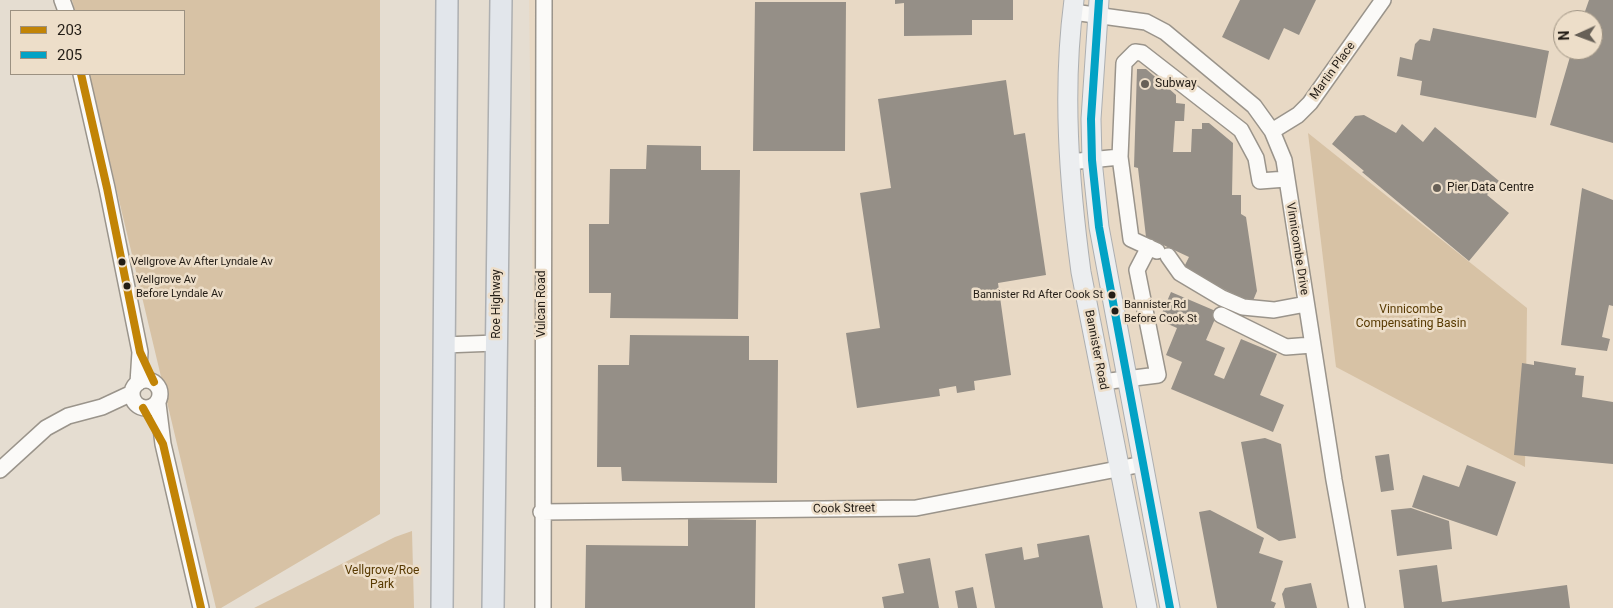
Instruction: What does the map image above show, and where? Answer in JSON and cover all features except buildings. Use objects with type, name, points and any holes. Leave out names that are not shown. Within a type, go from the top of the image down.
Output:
[{"type":"highway","points":[[442,608],[447,0]]},
{"type":"highway","name":"Roe Highway","points":[[493,608],[501,0]]},
{"type":"main road","name":"Bannister Road","points":[[1074,6],[1068,89],[1069,162],[1081,272],[1147,608]]},
{"type":"main road","name":"Bannister Road","points":[[1098,7],[1092,87],[1092,160],[1106,276],[1170,608]]},
{"type":"street","name":"Vulcan Road","points":[[543,608],[541,512],[544,0]]},
{"type":"street","name":"Martin Place","points":[[1272,131],[1298,115],[1310,103],[1383,0]]},
{"type":"street","name":"Vinnicombe Drive","points":[[1074,6],[1098,7],[1146,22],[1165,32],[1254,106],[1272,131],[1284,160],[1312,345],[1357,608]]},
{"type":"street","points":[[1286,179],[1260,181],[1256,158],[1241,130],[1142,53],[1135,52],[1124,62],[1120,157],[1131,239],[1173,259],[1180,273],[1222,298],[1243,307],[1274,310],[1306,304]]},
{"type":"street","points":[[81,75],[107,188],[140,352],[142,399],[163,444],[201,608]]},
{"type":"street","points":[[1069,162],[1120,157]]},
{"type":"street","points":[[1102,382],[1158,375],[1138,270],[1149,247]]},
{"type":"street","points":[[1221,315],[1286,347],[1312,345]]},
{"type":"street","points":[[444,345],[496,343]]},
{"type":"street","points":[[0,470],[46,428],[68,416],[142,399],[160,391],[140,352]]},
{"type":"street","points":[[142,399],[144,380],[154,382]]},
{"type":"street","name":"Cook Street","points":[[541,512],[916,508],[1143,464]]},
{"type":"shaded area","points":[[529,0],[1613,0],[1613,608],[537,608]]},
{"type":"green space","points":[[72,0],[380,0],[380,514],[221,608],[216,608],[89,75],[185,75],[185,10],[75,10]]},
{"type":"green space","name":"Vinnicombe Compensating Basin","points":[[1308,133],[1527,308],[1525,467],[1336,367]]},
{"type":"green space","name":"Vellgrove/Roe Park","points":[[412,531],[414,608],[254,608],[395,537]]},
{"type":"transit line","name":"205","points":[[1099,0],[1091,119],[1092,160],[1099,227],[1170,608]]},
{"type":"transit line","name":"203","points":[[81,75],[107,188],[140,352],[154,382]]},
{"type":"transit line","name":"203","points":[[143,408],[163,444],[201,608]]},
{"type":"place","name":"Subway","points":[[1145,84]]},
{"type":"place","name":"Pier Data Centre","points":[[1437,188]]},
{"type":"place","name":"Vellgrove Av After Lyndale Av","points":[[122,262]]},
{"type":"place","name":"Vellgrove Av Before Lyndale Av","points":[[127,286]]},
{"type":"place","name":"Bannister Rd After Cook St","points":[[1112,295]]},
{"type":"place","name":"Bannister Rd Before Cook St","points":[[1115,311]]}]
